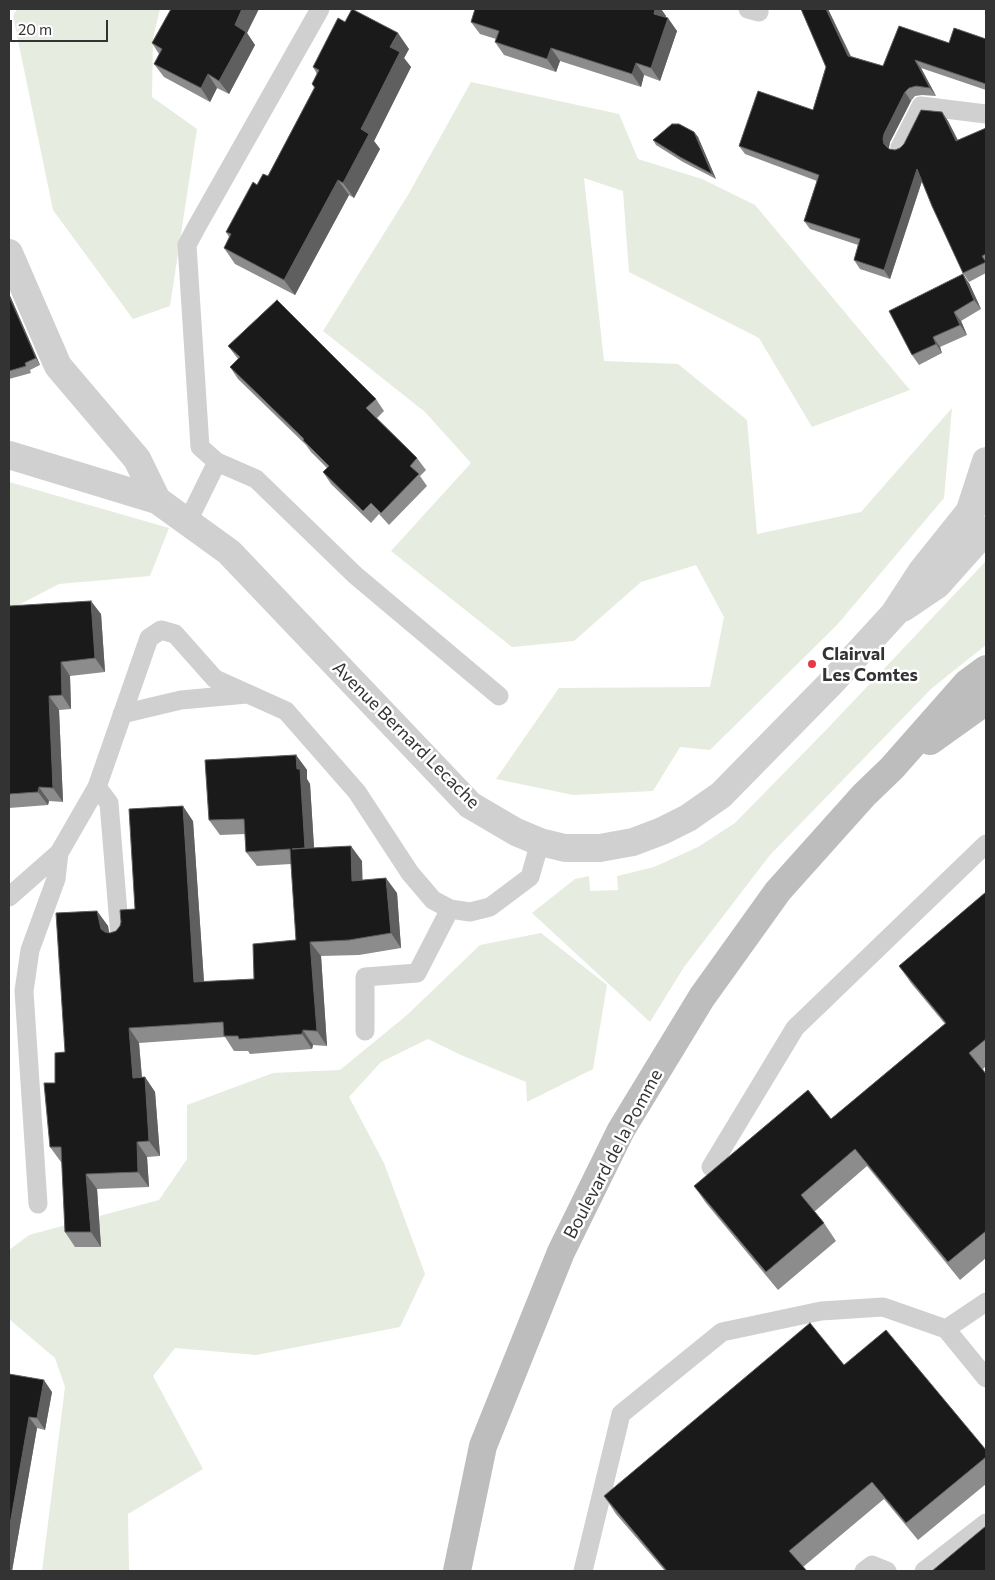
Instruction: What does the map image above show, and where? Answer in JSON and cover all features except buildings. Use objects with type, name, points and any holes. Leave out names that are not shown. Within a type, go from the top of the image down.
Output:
[{"type":"main road","name":"Boulevard de la Pomme","points":[[458,1571],[483,1446],[562,1252],[621,1130],[698,1005],[778,891],[864,795],[892,768],[967,683],[986,669]]},
{"type":"main road","name":"Boulevard de la Pomme","points":[[892,768],[986,701]]},
{"type":"street","points":[[9,253],[58,366],[137,459],[157,500]]},
{"type":"street","name":"Avenue Bernard Lecache","points":[[9,456],[157,500],[228,552],[470,805],[516,832],[540,842],[564,848],[600,848],[633,842],[662,831],[688,818],[721,794],[750,767],[894,614],[922,571],[981,510]]},
{"type":"street","points":[[981,510],[986,461]]},
{"type":"lane","points":[[320,9],[187,245],[200,447],[217,462],[256,479],[355,575],[499,696]]},
{"type":"lane","points":[[900,147],[921,106],[986,114]]},
{"type":"lane","points":[[187,523],[217,462]]},
{"type":"lane","points":[[9,897],[59,854],[97,787],[149,638],[161,630],[175,634],[215,679],[286,711],[357,792],[410,873],[433,900],[450,909],[470,912],[490,907],[530,878],[540,842]]},
{"type":"lane","points":[[122,714],[181,700],[249,694]]},
{"type":"lane","points":[[97,787],[109,803],[120,937]]},
{"type":"lane","points":[[712,1167],[795,1028],[986,844]]},
{"type":"lane","points":[[38,1204],[24,991],[30,950],[56,879],[59,854]]},
{"type":"lane","points":[[365,1031],[364,977],[417,973],[450,909]]},
{"type":"lane","points":[[946,1330],[986,1302]]},
{"type":"lane","points":[[583,1571],[621,1414],[722,1332],[821,1311],[883,1307],[946,1330],[986,1378]]},
{"type":"lane","points":[[924,1571],[986,1522]]},
{"type":"lane","points":[[864,1571],[872,1565],[887,1571]]},
{"type":"shaded area","points":[[17,9],[160,9],[153,38],[152,97],[197,129],[170,306],[133,319],[53,210],[13,16]]},
{"type":"shaded area","points":[[471,82],[619,114],[638,159],[702,179],[755,205],[910,390],[812,427],[759,338],[629,272],[623,191],[584,178],[604,361],[678,364],[747,420],[757,534],[861,512],[952,408],[944,498],[837,625],[710,750],[680,747],[653,791],[573,795],[496,779],[559,688],[710,687],[724,617],[696,565],[641,582],[574,641],[512,647],[391,551],[471,463],[425,412],[323,331],[408,195]]},
{"type":"shaded area","points":[[9,482],[169,528],[150,576],[59,584],[9,610]]},
{"type":"shaded area","points":[[986,561],[986,645],[932,688],[770,855],[684,967],[650,1022],[532,913],[575,879],[589,876],[590,891],[618,890],[617,876],[654,867],[698,847],[735,823]]},
{"type":"shaded area","points":[[541,933],[607,985],[593,1069],[527,1102],[526,1082],[428,1039],[381,1062],[349,1097],[384,1163],[425,1274],[400,1327],[256,1355],[175,1348],[153,1376],[203,1469],[128,1514],[129,1570],[42,1571],[65,1387],[55,1358],[9,1319],[9,1250],[29,1235],[159,1200],[187,1159],[187,1105],[273,1073],[340,1070],[407,1015],[480,945]]},
{"type":"place","name":"Clairval Les Comtes","points":[[812,664]]}]
